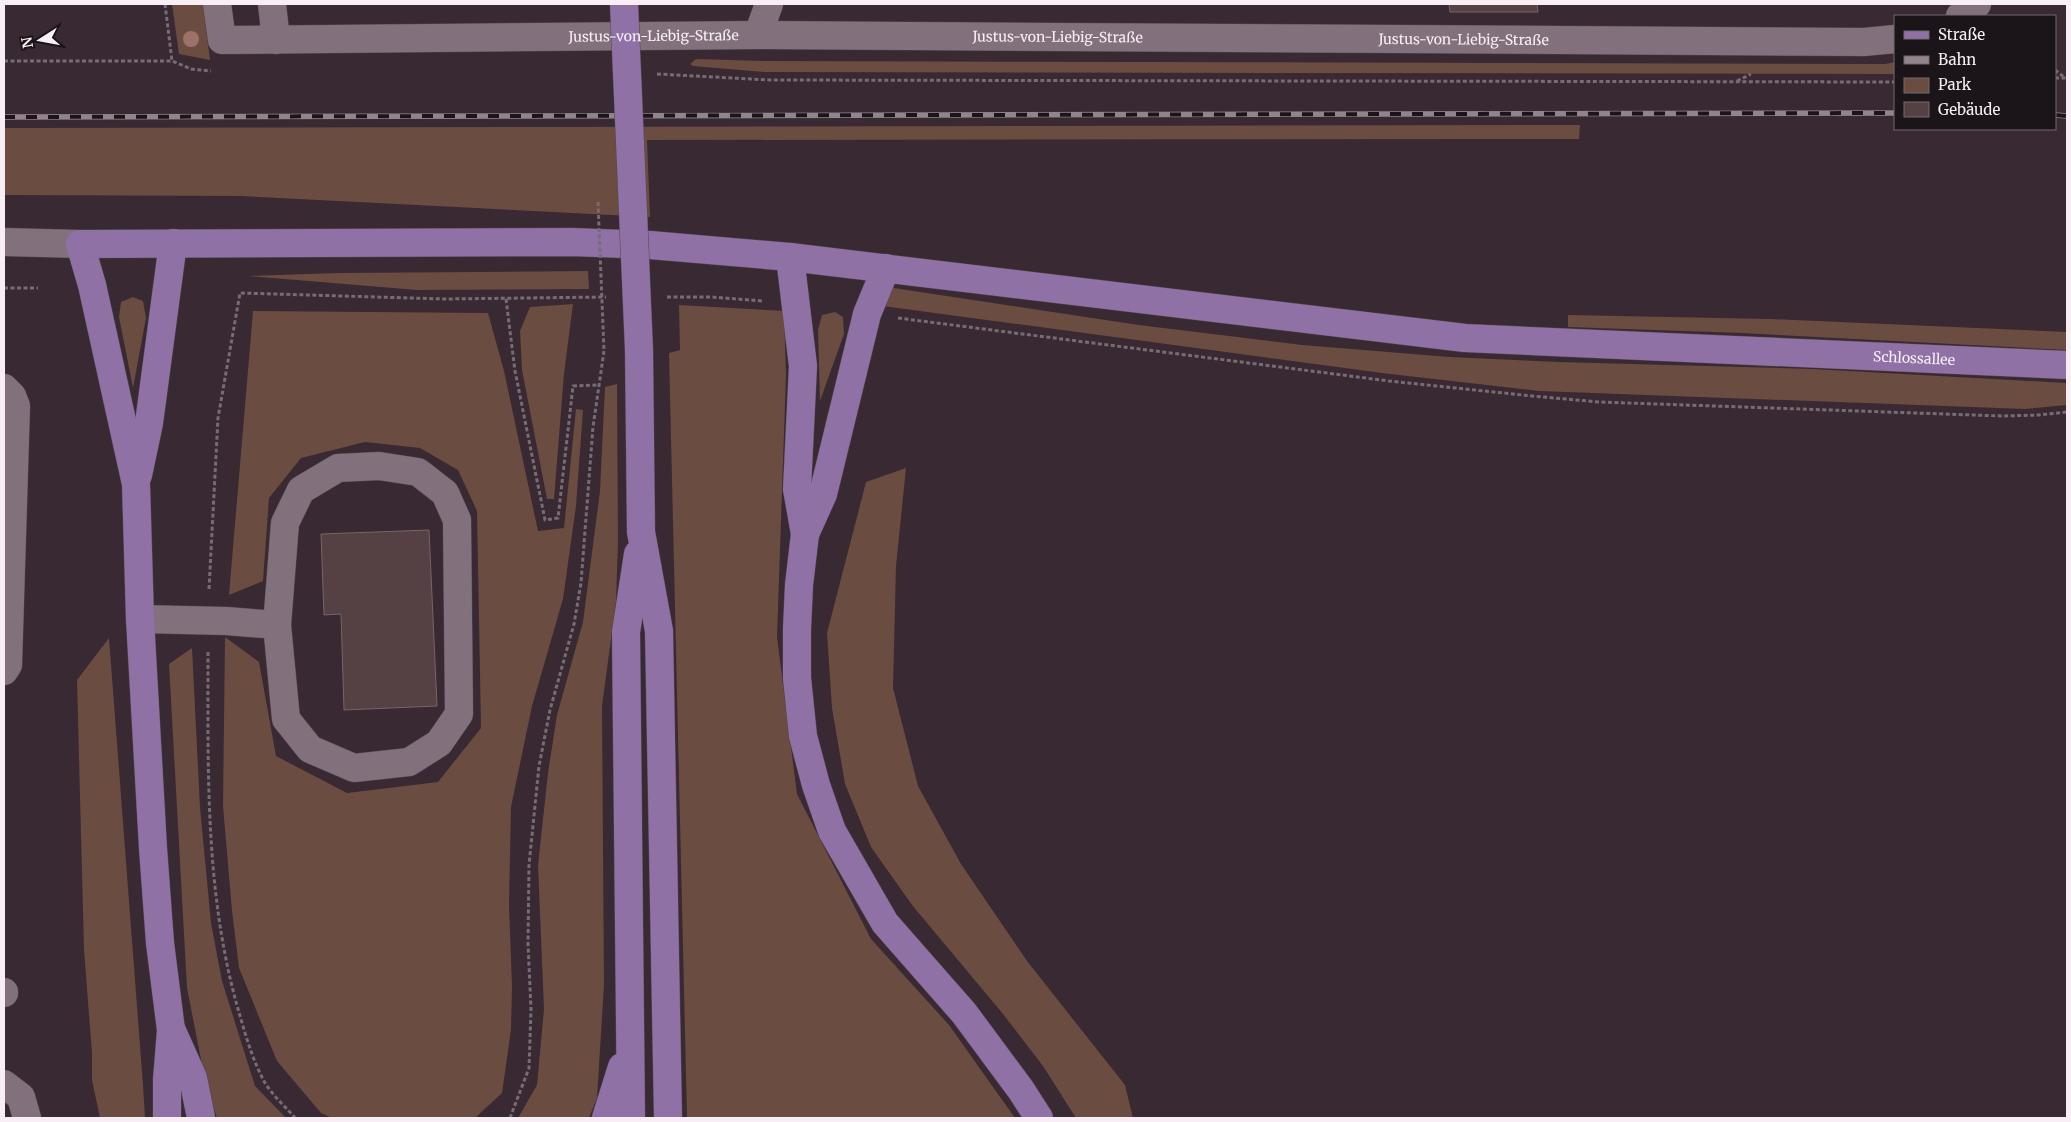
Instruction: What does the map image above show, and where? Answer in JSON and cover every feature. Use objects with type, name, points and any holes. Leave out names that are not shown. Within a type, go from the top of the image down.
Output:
[{"type":"main road","points":[[624,4],[639,350],[641,532],[626,632],[631,1118]]},
{"type":"main road","name":"Schlossallee","points":[[80,244],[572,242],[650,246],[790,257],[1465,338],[2067,366]]},
{"type":"main road","points":[[136,484],[149,423],[172,243]]},
{"type":"main road","points":[[80,244],[92,285],[136,484],[140,619],[153,848],[160,943],[171,1030],[167,1080],[167,1118]]},
{"type":"main road","points":[[790,257],[803,366],[797,489],[806,534]]},
{"type":"main road","points":[[886,268],[866,314],[823,494],[806,534],[798,603],[797,678],[803,736],[816,785],[832,831],[885,923],[964,1013],[1021,1090],[1039,1118]]},
{"type":"main road","points":[[641,532],[659,631],[668,1118]]},
{"type":"main road","points":[[171,1030],[193,1078],[201,1118]]},
{"type":"main road","points":[[606,1118],[630,1042]]},
{"type":"street","name":"Justus-von-Liebig-Straße","points":[[218,4],[222,40],[758,35],[1864,42],[1894,39]]},
{"type":"street","points":[[272,4],[276,40]]},
{"type":"street","points":[[758,35],[769,4]]},
{"type":"street","points":[[1961,15],[1977,4]]},
{"type":"street","points":[[9,242],[80,244]]},
{"type":"street","points":[[4,388],[12,396],[16,406],[8,665],[4,671]]},
{"type":"street","points":[[379,466],[418,472],[445,493],[457,520],[459,714],[439,743],[409,762],[354,768],[310,749],[286,719],[277,625],[284,523],[301,490],[338,468],[379,466]]},
{"type":"street","points":[[140,619],[277,625]]},
{"type":"street","points":[[4,1084],[21,1097],[27,1118]]},
{"type":"path","points":[[4,61],[172,61],[165,4]]},
{"type":"path","points":[[680,75],[770,80],[1894,82]]},
{"type":"path","points":[[4,288],[38,288]]},
{"type":"path","points":[[295,1118],[264,1082],[246,1037],[230,980],[220,923],[208,810],[207,621],[218,418],[240,293],[444,299],[608,297]]},
{"type":"path","points":[[664,297],[795,302]]},
{"type":"path","points":[[506,299],[514,372],[545,520],[558,518],[573,386],[599,385]]},
{"type":"path","points":[[866,314],[1389,381],[1589,401],[2002,416],[2067,412]]},
{"type":"path","points":[[510,1118],[529,1068],[531,1009],[528,944],[529,865],[539,766],[550,710],[574,624],[581,583],[593,427],[604,351]]},
{"type":"green space","points":[[172,4],[203,4],[210,60],[179,54]]},
{"type":"green space","points":[[696,59],[763,61],[1885,64],[1894,62],[1894,74],[764,72],[693,66],[690,64]]},
{"type":"green space","points":[[1580,125],[1579,139],[647,140],[650,217],[240,196],[4,195],[4,128]]},
{"type":"green space","points":[[588,271],[589,289],[417,290],[247,276],[339,273]]},
{"type":"green space","points":[[887,287],[1139,325],[1302,345],[1450,357],[1812,369],[2067,383],[2067,405],[2025,409],[1539,391],[1382,373],[883,306]]},
{"type":"green space","points":[[133,297],[143,301],[146,318],[133,388],[119,317],[121,302]]},
{"type":"green space","points":[[573,304],[564,374],[554,499],[547,499],[522,370],[520,331],[530,307]]},
{"type":"green space","points":[[679,305],[784,311],[786,375],[777,637],[797,794],[871,939],[949,1025],[1015,1118],[687,1118],[669,353],[680,350]]},
{"type":"green space","points":[[253,311],[488,313],[504,371],[538,531],[564,528],[576,409],[583,410],[576,506],[563,599],[532,706],[511,807],[509,905],[512,986],[511,1030],[502,1093],[475,1118],[332,1118],[321,1113],[277,1061],[239,968],[223,806],[225,637],[259,662],[276,756],[347,793],[438,782],[481,728],[477,511],[458,470],[420,448],[365,442],[301,458],[269,498],[263,581],[229,595]]},
{"type":"green space","points":[[835,312],[843,317],[844,334],[820,401],[818,330],[822,315]]},
{"type":"green space","points":[[1568,315],[1771,319],[2067,332],[2067,350],[1742,333],[1568,327]]},
{"type":"green space","points":[[617,384],[618,542],[616,602],[602,706],[604,985],[597,1098],[589,1118],[518,1118],[537,1085],[544,1009],[538,865],[548,773],[557,715],[583,622],[600,491],[605,387]]},
{"type":"green space","points":[[906,468],[896,566],[893,688],[918,786],[961,864],[1027,961],[1125,1085],[1133,1118],[1076,1118],[1043,1066],[1003,1014],[912,905],[871,847],[845,784],[832,708],[827,633],[866,482]]},
{"type":"green space","points":[[109,638],[145,1118],[100,1118],[92,1080],[92,1053],[84,950],[77,680]]},
{"type":"green space","points":[[192,648],[200,807],[211,923],[222,981],[255,1086],[286,1118],[217,1118],[206,1085],[187,988],[169,664]]},
{"type":"building","points":[[1449,4],[1537,4],[1538,12],[1450,12]]},
{"type":"building","points":[[429,530],[437,706],[344,710],[341,614],[324,615],[321,534]]},
{"type":"railway","points":[[4,117],[1894,113]]},
{"type":"railway","points":[[2056,115],[2067,116]]}]
